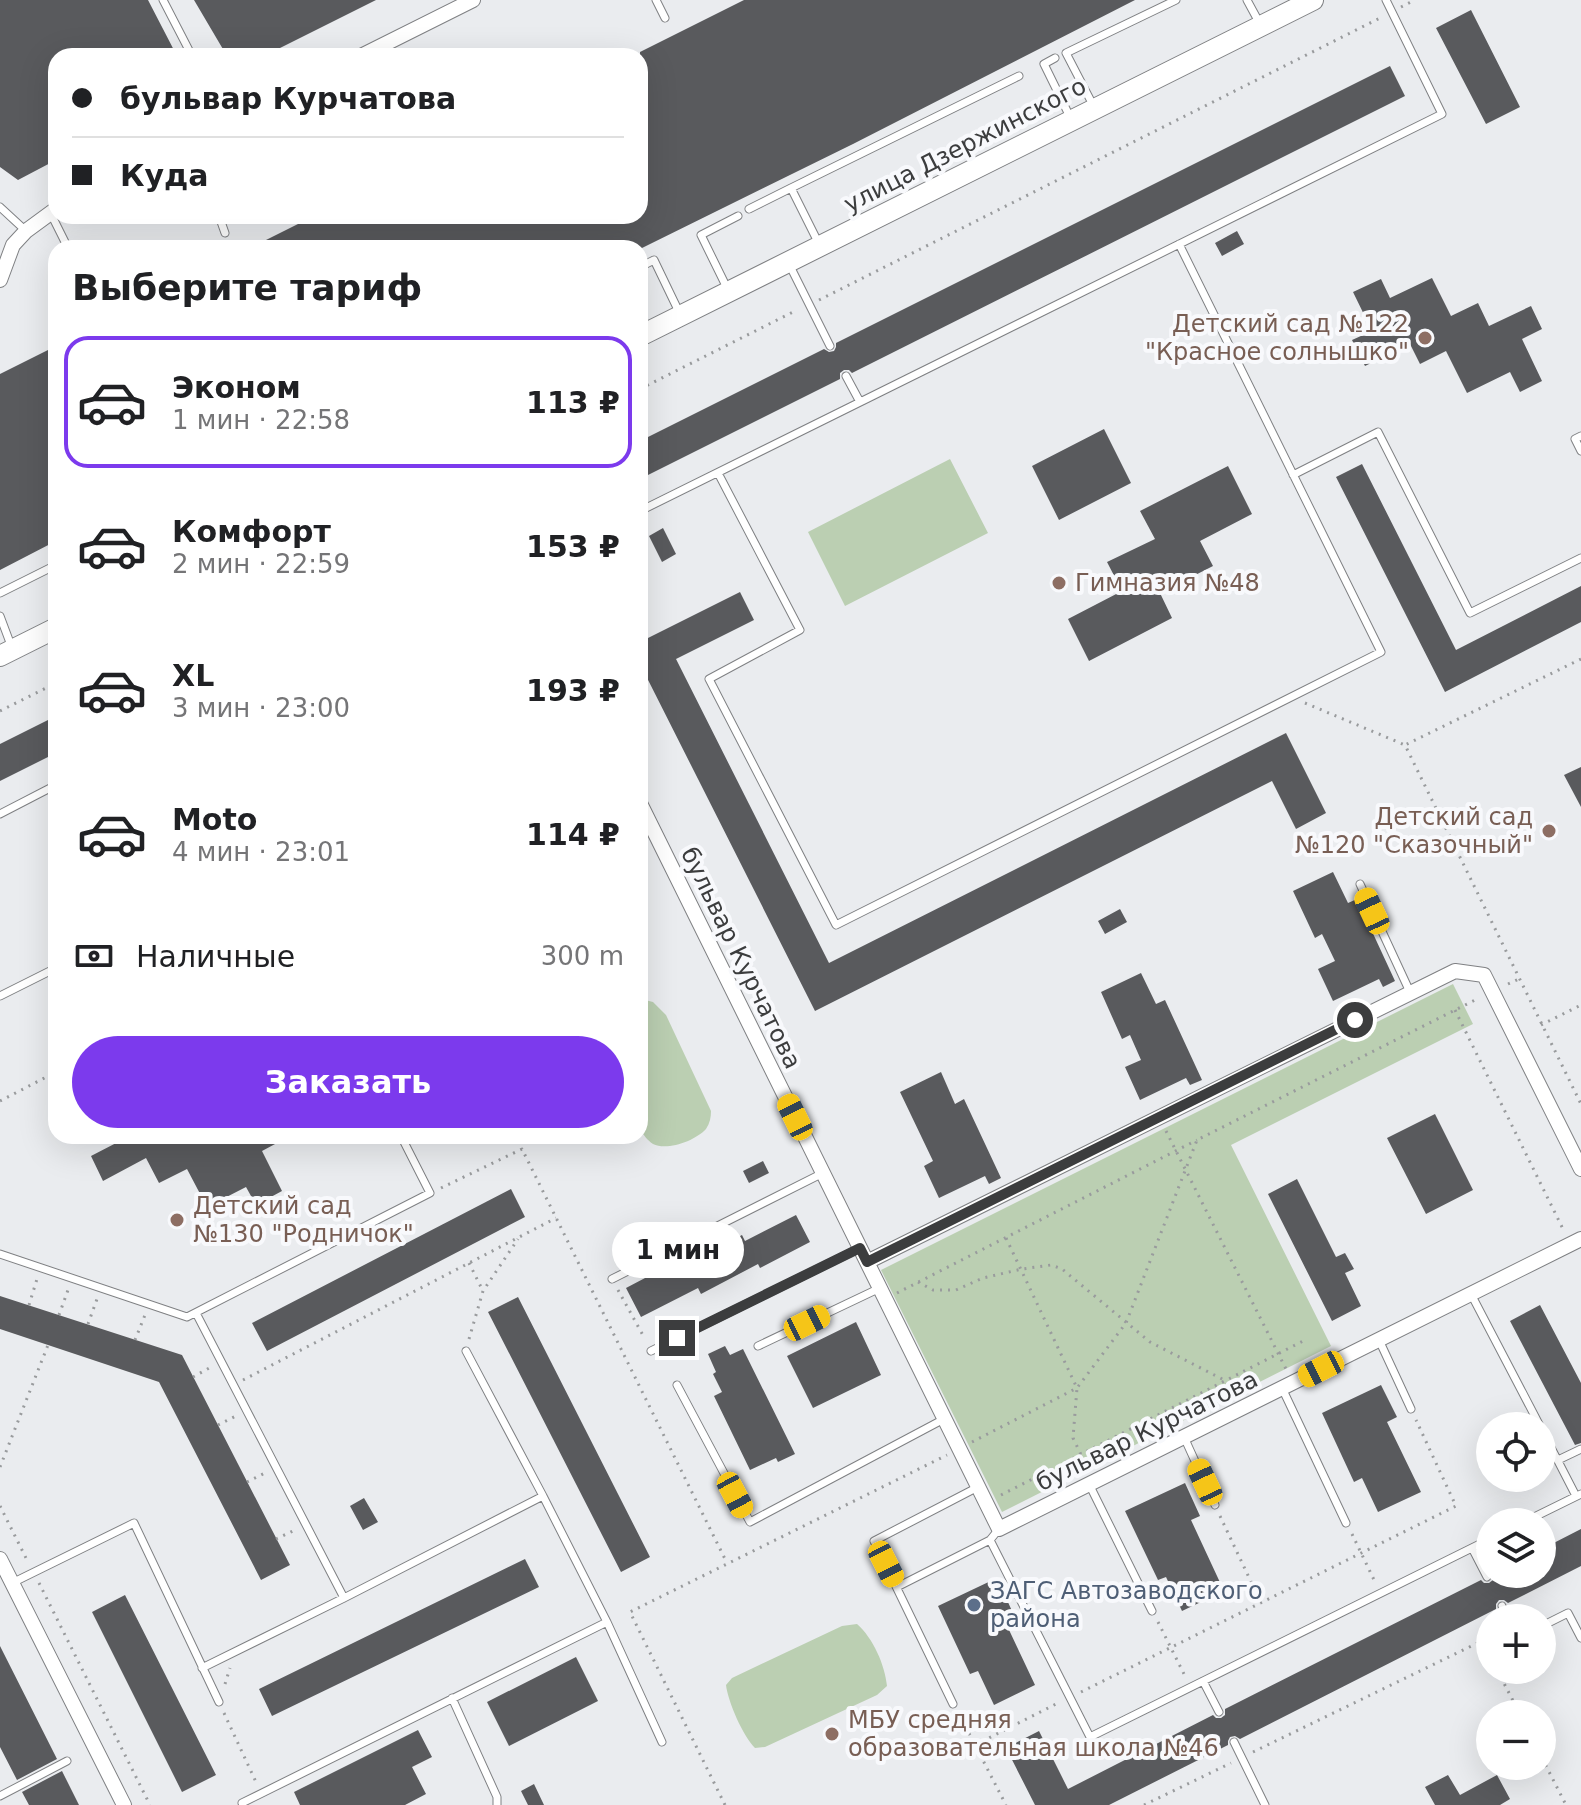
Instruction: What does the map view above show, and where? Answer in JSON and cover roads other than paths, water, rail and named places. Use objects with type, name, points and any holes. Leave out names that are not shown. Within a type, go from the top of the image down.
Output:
[{"type":"main road","name":"улица Дзержинского","points":[[648,326],[681,316],[1313,0]]},
{"type":"main road","points":[[6,653],[48,632]]},
{"type":"street","points":[[377,48],[473,0]]},
{"type":"street","points":[[0,280],[5,252],[48,215]]},
{"type":"street","name":"бульвар Курчатова","points":[[648,819],[986,1503],[994,1534],[1576,1242]]},
{"type":"street","points":[[867,1262],[1455,971],[1484,975],[1581,1169]]},
{"type":"street","points":[[0,1559],[124,1805]]},
{"type":"lane","points":[[163,0],[188,48]]},
{"type":"lane","points":[[656,0],[665,18]]},
{"type":"lane","points":[[1095,109],[1066,53],[1176,0]]},
{"type":"lane","points":[[1247,0],[1261,26]]},
{"type":"lane","points":[[648,507],[1442,114],[1386,0]]},
{"type":"lane","points":[[1035,68],[1055,58]]},
{"type":"lane","points":[[1044,64],[1072,121]]},
{"type":"lane","points":[[749,209],[1019,76]]},
{"type":"lane","points":[[791,188],[820,246]]},
{"type":"lane","points":[[0,207],[26,231]]},
{"type":"lane","points":[[729,292],[701,235],[738,216]]},
{"type":"lane","points":[[222,224],[225,233]]},
{"type":"lane","points":[[718,473],[800,630],[709,679],[836,925],[1381,652],[1179,244]]},
{"type":"lane","points":[[648,263],[654,260],[681,316]]},
{"type":"lane","points":[[788,262],[830,346]]},
{"type":"lane","points":[[846,376],[860,402]]},
{"type":"lane","points":[[1293,475],[1378,432],[1470,613],[1581,558]]},
{"type":"lane","points":[[1581,436],[1575,439],[1581,451]]},
{"type":"lane","points":[[0,593],[48,569]]},
{"type":"lane","points":[[0,616],[6,653]]},
{"type":"lane","points":[[0,814],[48,789]]},
{"type":"lane","points":[[1360,884],[1410,992]]},
{"type":"lane","points":[[0,996],[48,972]]},
{"type":"lane","points":[[0,1254],[187,1317],[430,1193],[405,1144]]},
{"type":"lane","points":[[612,1279],[823,1173]]},
{"type":"lane","points":[[651,1351],[860,1248]]},
{"type":"lane","points":[[758,1346],[882,1293]]},
{"type":"lane","points":[[1471,1294],[1533,1412]]},
{"type":"lane","points":[[196,1313],[344,1598]]},
{"type":"lane","points":[[1379,1340],[1411,1409]]},
{"type":"lane","points":[[466,1351],[607,1622],[662,1742]]},
{"type":"lane","points":[[677,1385],[750,1522],[944,1419]]},
{"type":"lane","points":[[1288,1386],[1346,1523]]},
{"type":"lane","points":[[1184,1437],[1215,1505]]},
{"type":"lane","points":[[1558,1460],[1581,1449]]},
{"type":"lane","points":[[1553,1508],[1579,1495],[1556,1456]]},
{"type":"lane","points":[[1092,1483],[1152,1611]]},
{"type":"lane","points":[[953,1704],[874,1541],[978,1487]]},
{"type":"lane","points":[[202,1668],[543,1496]]},
{"type":"lane","points":[[12,1583],[134,1523],[219,1702]]},
{"type":"lane","points":[[897,1587],[994,1534],[1090,1737],[1476,1546]]},
{"type":"lane","points":[[1472,1548],[1476,1556]]},
{"type":"lane","points":[[1556,1619],[1568,1613],[1581,1638]]},
{"type":"lane","points":[[243,1805],[261,1793],[607,1622]]},
{"type":"lane","points":[[1203,1681],[1219,1712]]},
{"type":"lane","points":[[452,1698],[497,1797],[497,1805]]},
{"type":"lane","points":[[1234,1742],[1265,1805]]},
{"type":"lane","points":[[0,1796],[67,1761]]},
{"type":"place","name":"Детский сад №122 \"Красное солнышко\"","points":[[1425,338]]},
{"type":"place","name":"Гимназия №48","points":[[1059,583]]},
{"type":"place","name":"Детский сад №120 \"Сказочный\"","points":[[1549,831]]},
{"type":"place","name":"Детский сад №130 \"Родничок\"","points":[[177,1220]]},
{"type":"place","name":"ЗАГС Автозаводского района","points":[[974,1605]]},
{"type":"place","name":"МБУ средняя образовательная школа №46","points":[[832,1734]]}]
